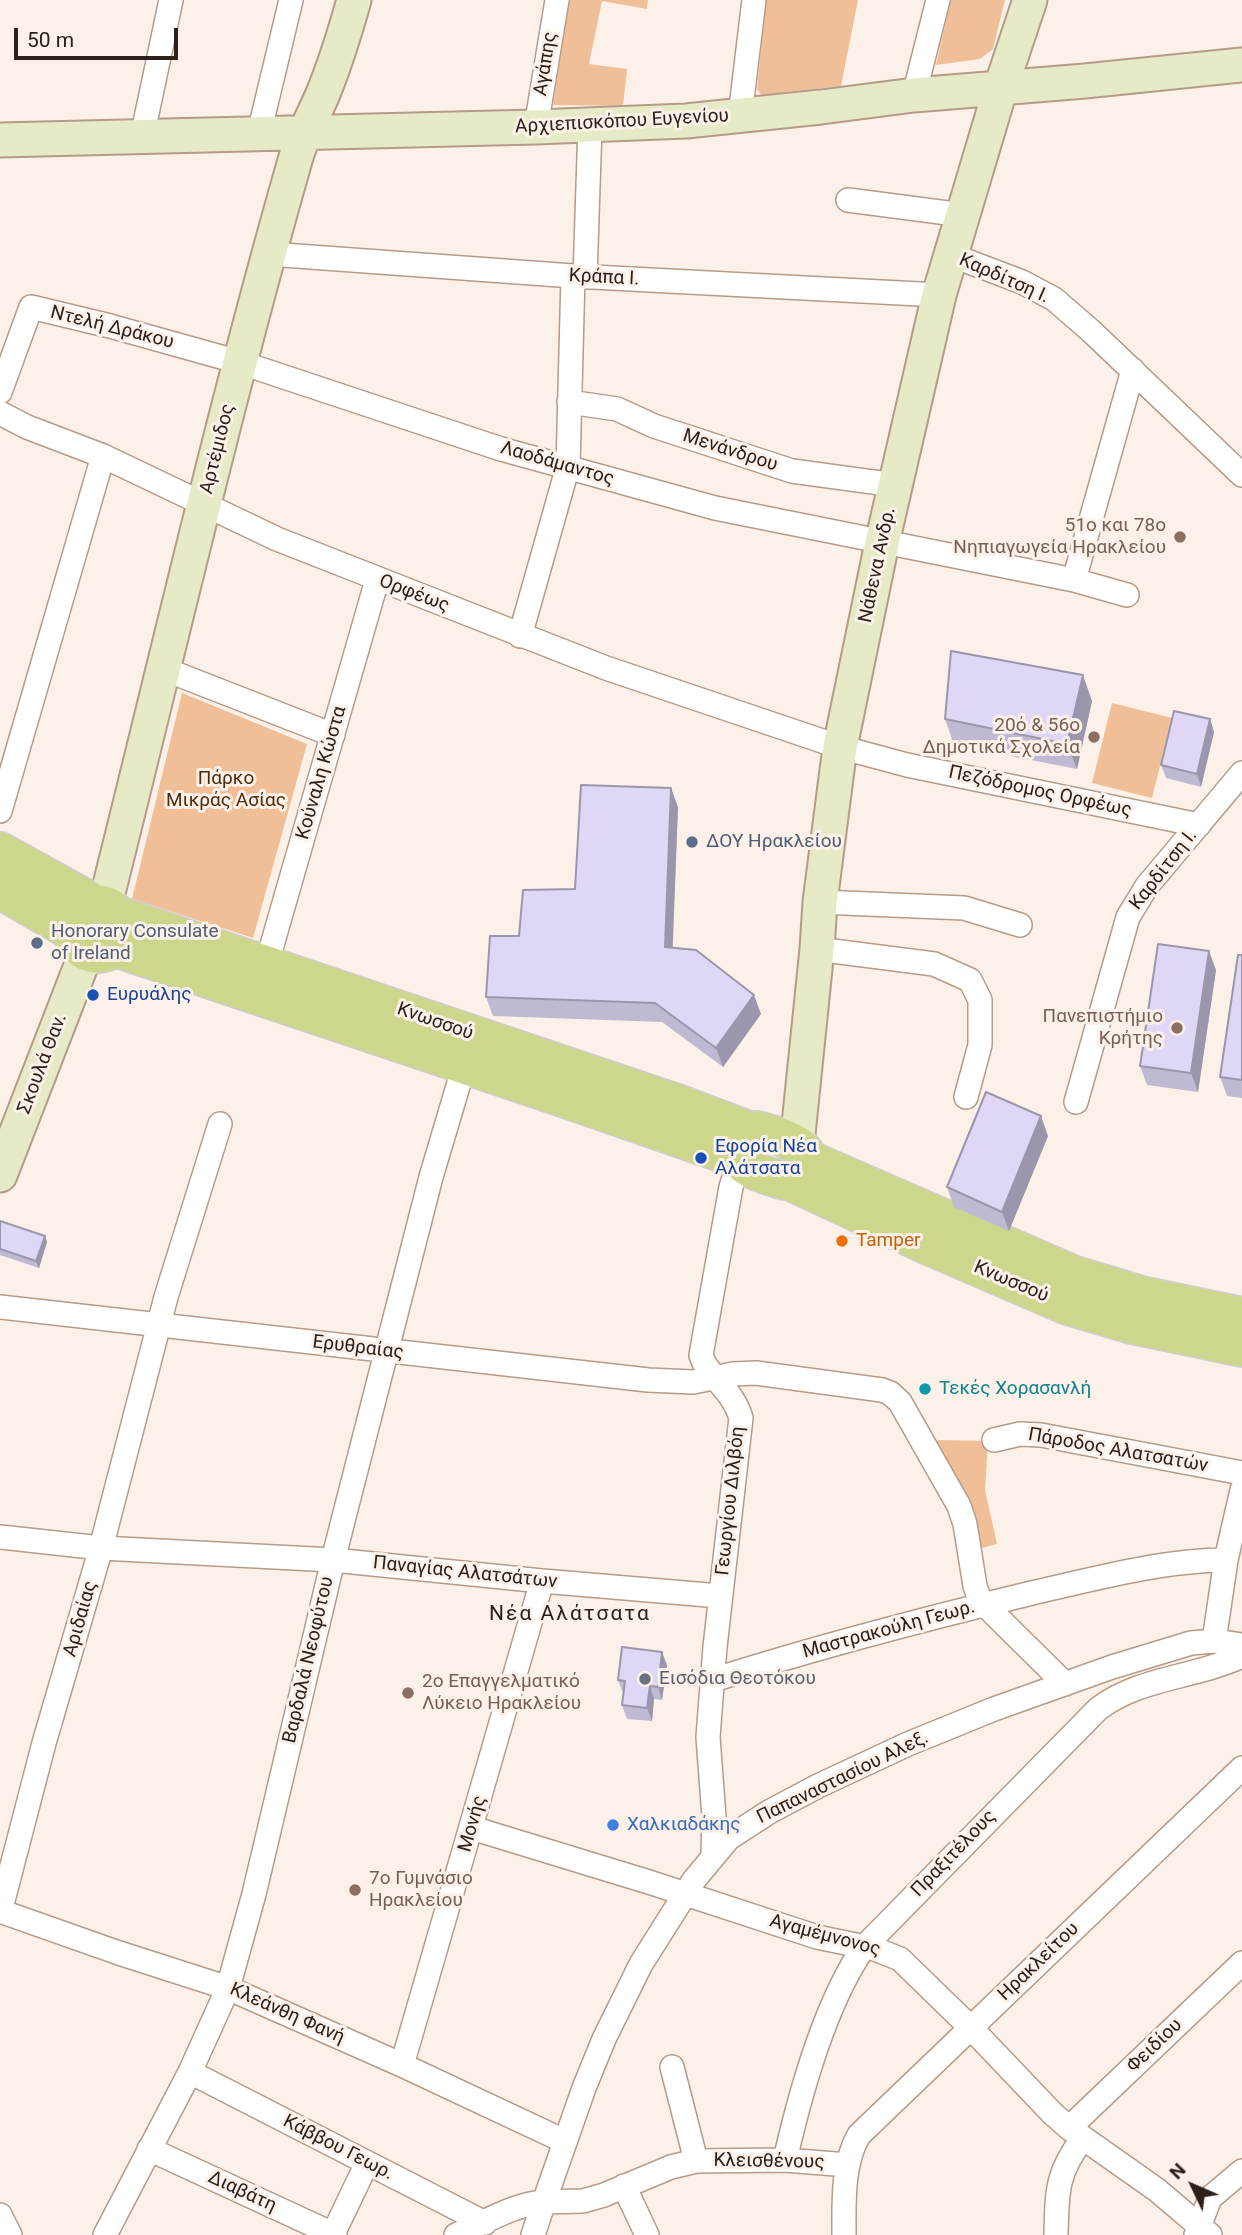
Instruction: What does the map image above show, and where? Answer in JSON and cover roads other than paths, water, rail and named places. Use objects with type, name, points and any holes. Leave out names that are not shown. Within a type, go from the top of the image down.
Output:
[{"type":"main road","name":"Κνωσσού","points":[[0,851],[98,926],[266,966],[667,1100],[746,1152]]},
{"type":"main road","name":"Κνωσσού","points":[[0,890],[464,1066],[746,1152]]},
{"type":"main road","points":[[746,1152],[760,1131],[799,1162]]},
{"type":"main road","name":"Κνωσσού","points":[[799,1162],[1075,1275],[1141,1295],[1242,1316]]},
{"type":"main road","name":"Κνωσσού","points":[[799,1162],[950,1256],[1065,1305],[1132,1325],[1242,1348]]},
{"type":"street","points":[[142,137],[171,0]]},
{"type":"street","points":[[259,133],[291,0]]},
{"type":"street","name":"Αρτέμιδος","points":[[98,926],[239,362],[304,132],[322,95],[354,0]]},
{"type":"street","name":"Αγάπης","points":[[536,127],[557,0]]},
{"type":"street","points":[[740,116],[754,0]]},
{"type":"street","points":[[914,95],[938,0]]},
{"type":"street","name":"Νάθενα Ανδρ.","points":[[799,1162],[820,902],[840,747],[882,542],[939,295],[1030,0]]},
{"type":"street","name":"Αρχιεπισκόπου Ευγενίου","points":[[0,140],[590,126],[740,116],[914,95],[1242,65]]},
{"type":"street","points":[[520,636],[568,466],[569,402],[590,126]]},
{"type":"street","points":[[848,200],[962,215]]},
{"type":"street","name":"Κράπα Ι.","points":[[269,254],[579,277],[939,295]]},
{"type":"street","name":"Καρδίτση Ι.","points":[[951,255],[1012,278],[1045,294],[1091,331],[1242,475]]},
{"type":"street","name":"Ντελή Δράκου","points":[[0,392],[31,307],[239,362]]},
{"type":"street","name":"Λαοδάμαντος","points":[[239,362],[501,449],[715,509],[1074,580],[1127,595]]},
{"type":"street","points":[[1074,580],[1133,370]]},
{"type":"street","name":"Μενάνδρου","points":[[569,402],[617,409],[654,426],[792,471],[895,485]]},
{"type":"street","name":"Ορφέως","points":[[0,413],[27,427],[103,456],[277,539],[377,580],[606,668],[840,747]]},
{"type":"street","points":[[0,811],[103,456]]},
{"type":"street","name":"Κούναλη Κώστα","points":[[266,966],[377,580]]},
{"type":"street","points":[[164,669],[333,735]]},
{"type":"street","name":"Πεζόδρομος Ορφέως","points":[[840,747],[907,765],[1199,825]]},
{"type":"street","name":"Καρδίτση Ι.","points":[[1076,1102],[1128,917],[1147,886],[1242,773]]},
{"type":"street","points":[[820,902],[964,908],[1020,925]]},
{"type":"street","name":"Σκουλά Θαν.","points":[[2,1162],[98,926]]},
{"type":"street","points":[[817,949],[934,964],[970,980],[980,1000],[980,1045],[966,1097]]},
{"type":"street","name":"Βαρδαλά Νεοφύτου","points":[[105,2235],[190,2072],[228,1988],[254,1894],[333,1559],[431,1177],[464,1066]]},
{"type":"street","name":"Αριδαίας","points":[[0,1911],[44,1742],[102,1548],[159,1325],[220,1124]]},
{"type":"street","name":"Γεωργίου Διλβόη","points":[[713,1856],[714,1817],[708,1737],[720,1596],[741,1418],[731,1396],[704,1363],[701,1348],[731,1187],[746,1152]]},
{"type":"street","name":"Ερυθραίας","points":[[0,1307],[675,1382],[693,1382],[716,1377]]},
{"type":"street","name":"Μαστρακούλη Γεωρ.","points":[[716,1377],[733,1374],[771,1375],[882,1390],[895,1396],[959,1506],[968,1536],[975,1586],[980,1600],[1065,1684]]},
{"type":"street","name":"Πάροδος Αλατσατών","points":[[994,1440],[1020,1434],[1041,1435],[1242,1473]]},
{"type":"street","points":[[1214,1641],[1226,1560],[1242,1490]]},
{"type":"street","name":"Παναγίας Αλατσάτων","points":[[0,1537],[102,1548],[333,1559],[720,1596]]},
{"type":"street","name":"Μαστρακούλη Γεωρ.","points":[[713,1680],[856,1637],[984,1604],[1176,1564],[1226,1560]]},
{"type":"street","name":"Μονής","points":[[402,2065],[542,1581]]},
{"type":"street","name":"Παπαναστασίου Αλεξ.","points":[[533,2235],[564,2141],[599,2051],[623,1999],[646,1955],[684,1894],[729,1838],[748,1824],[818,1786],[960,1722],[1191,1643],[1214,1641],[1242,1645]]},
{"type":"street","name":"Πραξιτέλους","points":[[785,2160],[806,2084],[833,2006],[850,1966],[863,1947],[1098,1709],[1131,1690],[1242,1656]]},
{"type":"street","name":"Ηρακλείτου","points":[[848,2165],[859,2135],[1242,1768]]},
{"type":"street","name":"Αγαμέμνονος","points":[[472,1828],[817,1937],[886,1952],[900,1959],[1053,2114],[1157,2190],[1202,2232]]},
{"type":"street","name":"Κλεάνθη Φανή","points":[[0,1911],[108,1950],[228,1988],[564,2141]]},
{"type":"street","name":"Φειδίου","points":[[1056,2235],[1057,2197],[1064,2165],[1076,2133],[1242,1964]]},
{"type":"street","points":[[672,2067],[696,2161]]},
{"type":"street","name":"Κάββου Γεωρ.","points":[[190,2072],[485,2223]]},
{"type":"street","name":"Διαβάτη","points":[[149,2149],[334,2234]]},
{"type":"street","name":"Κλεισθένους","points":[[544,2202],[583,2201],[671,2167],[696,2161],[785,2160],[848,2165],[844,2235]]},
{"type":"street","points":[[334,2234],[368,2163]]},
{"type":"street","points":[[1202,2232],[1210,2198],[1242,2171]]},
{"type":"street","points":[[624,2186],[647,2235]]},
{"type":"street","points":[[456,2235],[515,2208],[544,2202]]},
{"type":"street","points":[[0,2215],[10,2235]]},
{"type":"place","name":"51ο και 78ο Νηπιαγωγεία Ηρακλείου","points":[[1180,537]]},
{"type":"place","name":"20ό & 56ο Δημοτικά Σχολεία","points":[[1094,737]]},
{"type":"place","name":"ΔΟΥ Ηρακλείου","points":[[692,842]]},
{"type":"place","name":"Honorary Consulate of Ireland","points":[[37,943]]},
{"type":"place","name":"Ευρυάλης","points":[[93,995]]},
{"type":"place","name":"Πανεπιστήμιο Κρήτης","points":[[1177,1028]]},
{"type":"place","name":"Εφορία Νέα Αλάτσατα","points":[[701,1158]]},
{"type":"place","name":"Tamper","points":[[842,1241]]},
{"type":"place","name":"Τεκές Χορασανλή","points":[[925,1389]]},
{"type":"place","name":"Εισόδια Θεοτόκου","points":[[645,1679]]},
{"type":"place","name":"2ο Επαγγελματικό Λύκειο Ηρακλείου","points":[[408,1693]]},
{"type":"place","name":"Χαλκιαδάκης","points":[[613,1825]]},
{"type":"place","name":"7o Γυμνάσιο Ηρακλείου","points":[[355,1890]]},
{"type":"district","name":"Νέα Αλάτσατα","points":[[570,1615]]},
{"type":"park label","name":"Πάρκο Μικράς Ασίας","points":[[226,790]]}]
